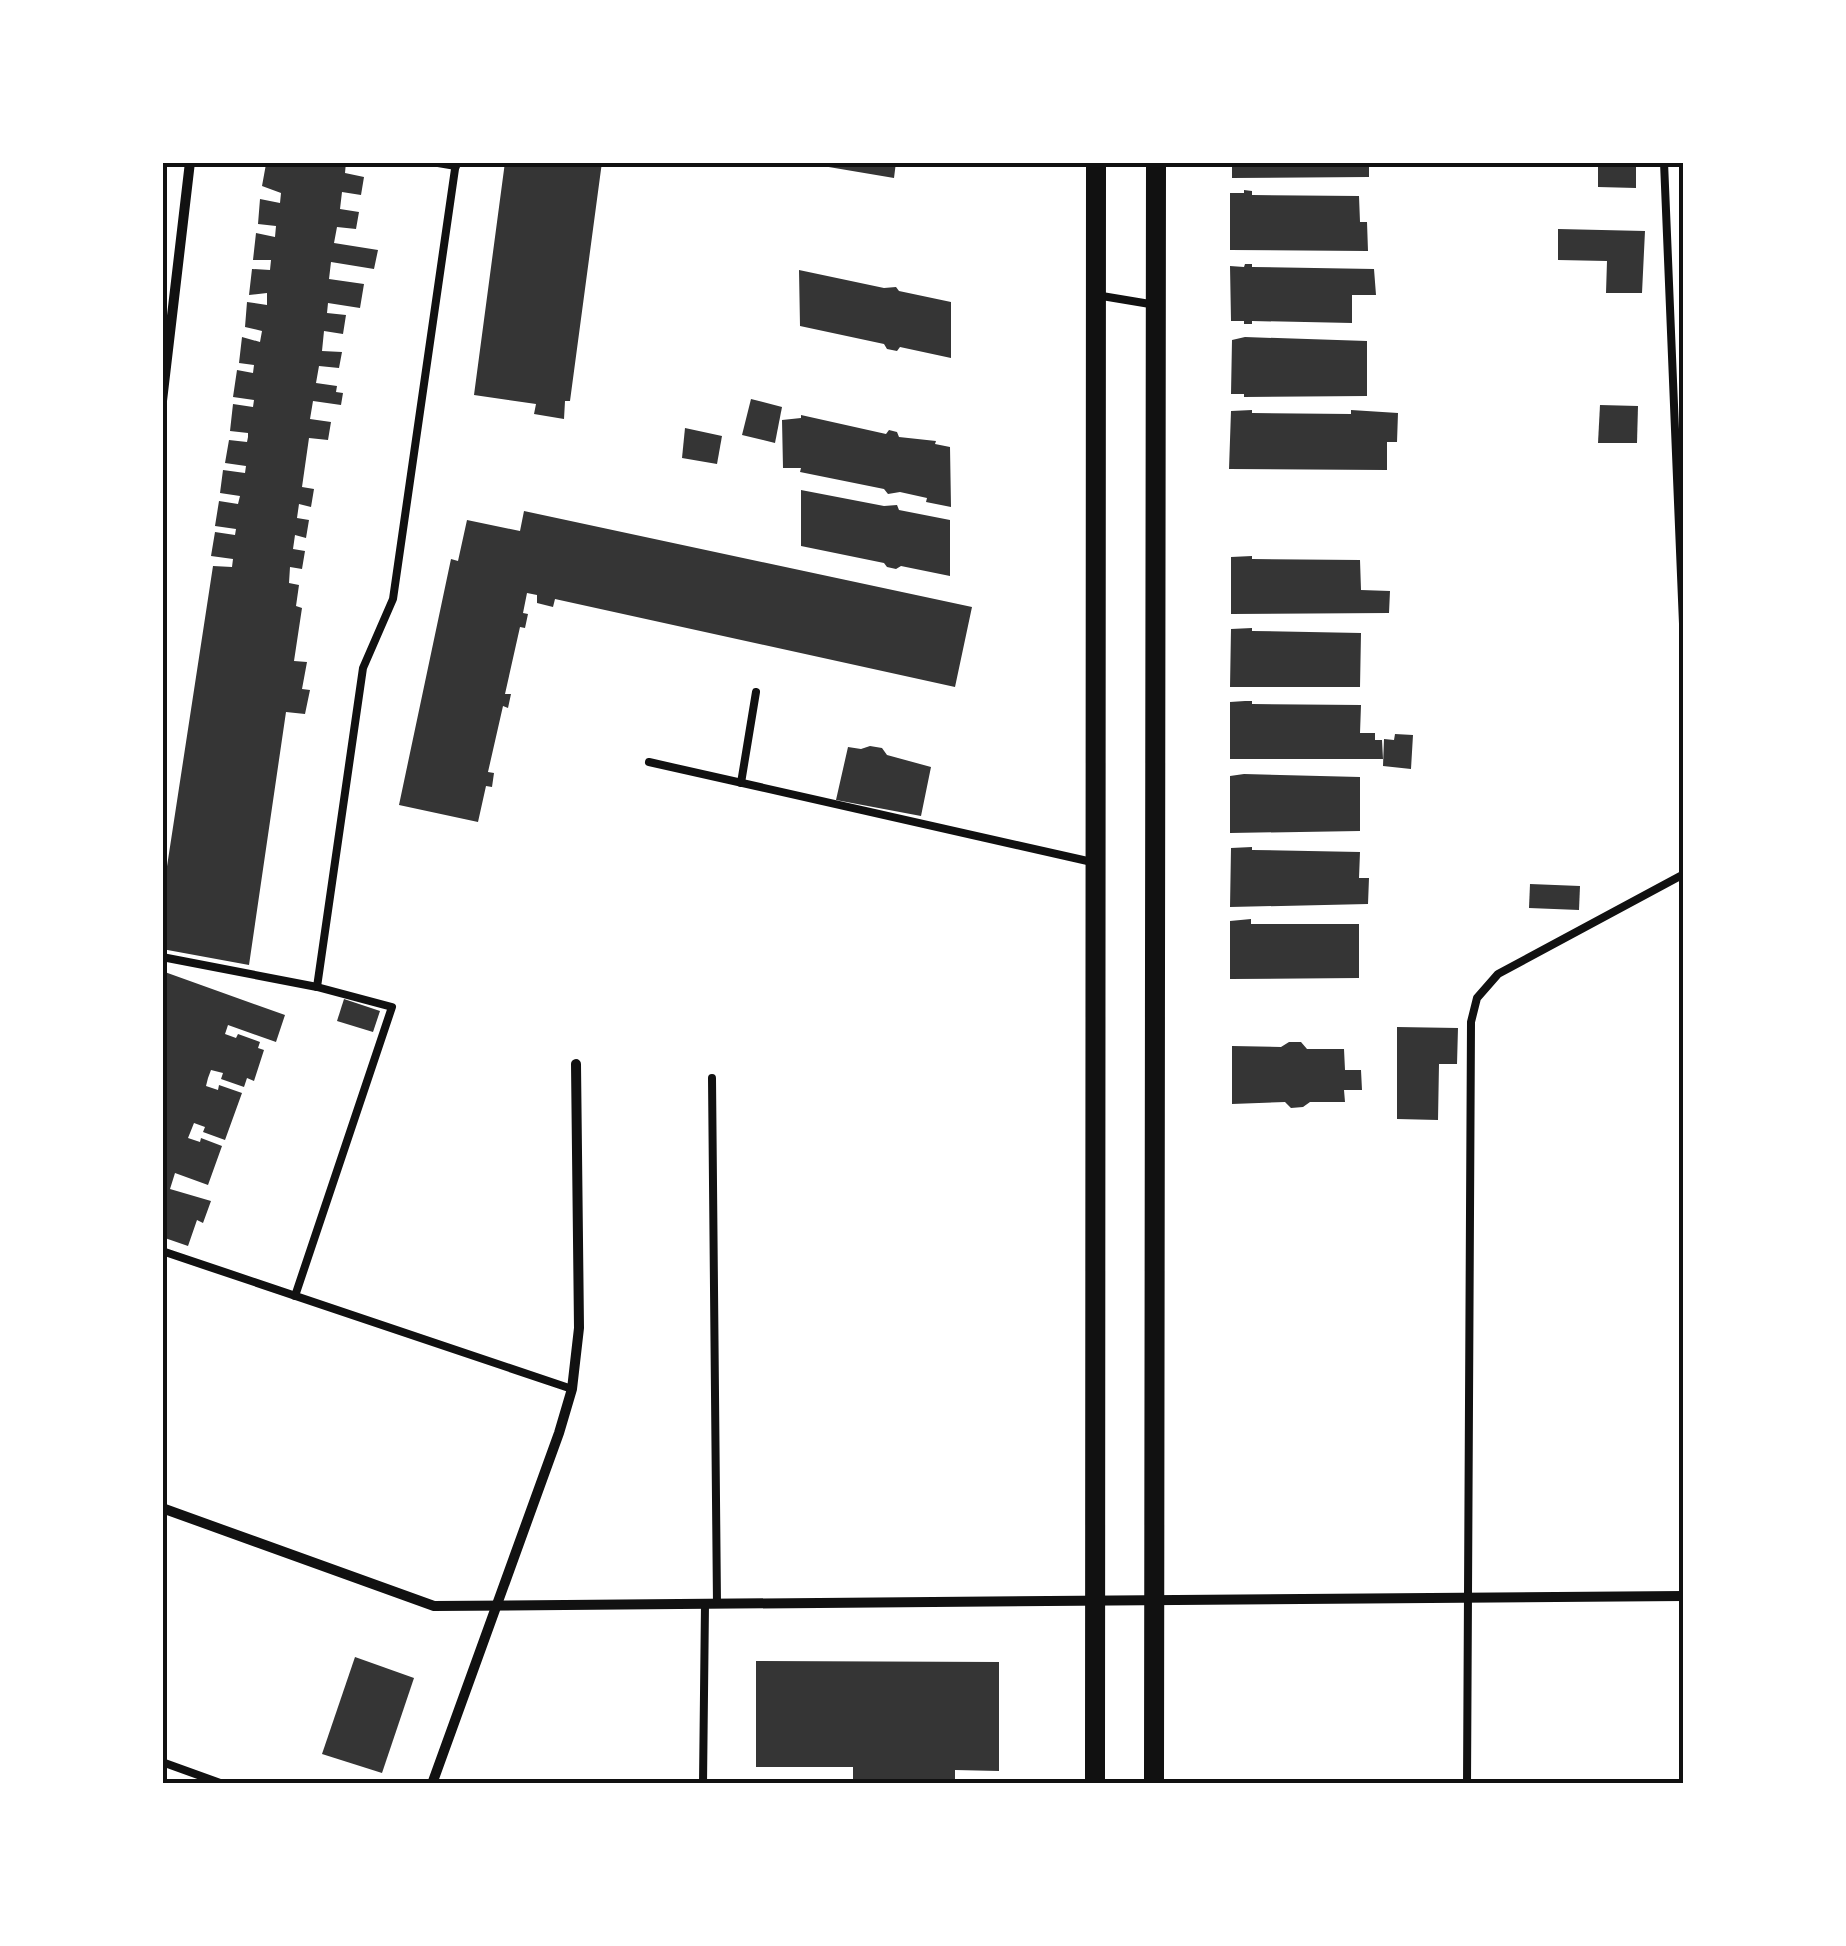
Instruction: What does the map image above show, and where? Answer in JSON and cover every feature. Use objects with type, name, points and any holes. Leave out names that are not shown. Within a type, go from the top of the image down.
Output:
[{"type":"main road","points":[[1095,1784],[1096,162]]},
{"type":"main road","points":[[1154,1784],[1156,162]]},
{"type":"street","points":[[162,401],[190,162]]},
{"type":"street","points":[[432,1784],[572,1390],[579,1328],[576,1064]]},
{"type":"street","points":[[162,1508],[434,1606],[1684,1596]]},
{"type":"lane","points":[[317,987],[362,668],[393,599],[456,164],[432,162]]},
{"type":"lane","points":[[1664,162],[1684,648]]},
{"type":"lane","points":[[1669,292],[1684,292]]},
{"type":"lane","points":[[1096,295],[1157,305]]},
{"type":"lane","points":[[741,783],[756,692]]},
{"type":"lane","points":[[649,762],[1096,863]]},
{"type":"lane","points":[[1467,1784],[1471,1022],[1477,998],[1498,974],[1684,874]]},
{"type":"lane","points":[[162,956],[317,987],[392,1007],[295,1296]]},
{"type":"lane","points":[[704,1784],[711,1604],[712,1078]]},
{"type":"lane","points":[[162,1251],[572,1390]]},
{"type":"lane","points":[[162,1762],[224,1784]]},
{"type":"building","points":[[284,162],[346,162],[345,173],[364,177],[361,195],[342,192],[340,209],[359,212],[356,229],[337,227],[334,243],[378,250],[374,269],[331,262],[329,279],[364,284],[360,308],[328,303],[327,313],[346,315],[343,334],[324,331],[322,351],[342,352],[339,368],[319,366],[316,383],[337,386],[336,392],[343,393],[341,405],[313,401],[310,419],[331,422],[328,440],[309,438],[302,487],[314,489],[311,507],[299,504],[297,518],[309,520],[306,538],[295,535],[293,549],[305,551],[302,569],[290,567],[289,583],[299,585],[296,606],[302,608],[294,661],[307,662],[302,689],[310,690],[305,714],[286,712],[249,965],[162,949],[162,899],[213,566],[232,567],[233,559],[211,556],[215,532],[235,535],[236,529],[215,526],[219,501],[238,504],[240,496],[220,493],[223,470],[245,473],[246,466],[225,463],[229,440],[247,442],[248,437],[248,433],[230,431],[233,404],[253,407],[254,400],[233,397],[237,370],[253,373],[254,365],[239,363],[242,337],[260,342],[262,331],[245,327],[247,302],[267,305],[267,293],[249,295],[252,269],[270,270],[271,260],[253,260],[256,233],[275,237],[276,226],[258,224],[260,199],[280,203],[281,193],[262,186],[266,164],[284,167]]},
{"type":"building","points":[[505,162],[602,162],[570,401],[565,401],[564,419],[534,414],[536,404],[474,395]]},
{"type":"building","points":[[799,162],[896,162],[894,178]]},
{"type":"building","points":[[1232,162],[1369,162],[1369,177],[1232,178]]},
{"type":"building","points":[[1598,162],[1636,162],[1636,188],[1598,187]]},
{"type":"building","points":[[1252,191],[1252,195],[1359,196],[1360,222],[1367,222],[1368,251],[1230,250],[1230,193]]},
{"type":"building","points":[[1558,229],[1645,231],[1642,293],[1606,293],[1607,261],[1558,260]]},
{"type":"building","points":[[1230,266],[1374,269],[1376,295],[1352,295],[1352,323],[1231,321]]},
{"type":"building","points":[[799,270],[884,288],[896,287],[899,291],[951,302],[951,358],[900,347],[897,351],[887,349],[884,344],[800,326]]},
{"type":"building","points":[[1245,337],[1367,341],[1367,396],[1231,394],[1232,340]]},
{"type":"building","points":[[751,399],[782,407],[775,443],[742,435]]},
{"type":"building","points":[[1600,405],[1638,406],[1637,443],[1598,443]]},
{"type":"building","points":[[1231,411],[1398,413],[1397,442],[1387,442],[1387,470],[1229,469]]},
{"type":"building","points":[[801,415],[886,434],[889,430],[899,437],[936,441],[935,444],[950,447],[951,507],[926,502],[927,498],[900,492],[888,494],[884,489],[800,472],[801,468],[783,468],[782,420]]},
{"type":"building","points":[[685,428],[722,436],[717,464],[682,458]]},
{"type":"building","points":[[801,490],[897,505],[899,510],[950,520],[950,576],[901,566],[896,569],[884,563],[801,546]]},
{"type":"building","points":[[524,511],[972,607],[955,687],[555,599],[553,607],[537,603],[537,595],[527,593],[525,628],[520,627],[505,694],[511,694],[508,708],[503,706],[488,772],[494,773],[492,787],[486,786],[478,822],[399,805],[451,559],[458,561],[467,520],[520,531]]},
{"type":"building","points":[[1231,557],[1360,560],[1361,590],[1390,591],[1389,613],[1231,614]]},
{"type":"building","points":[[1231,629],[1361,633],[1360,687],[1230,687]]},
{"type":"building","points":[[1230,702],[1361,705],[1360,733],[1375,733],[1375,740],[1382,740],[1383,759],[1230,759]]},
{"type":"building","points":[[1395,734],[1413,735],[1411,769],[1383,766],[1384,739],[1394,740]]},
{"type":"building","points":[[870,746],[931,767],[921,816],[836,800],[848,747]]},
{"type":"building","points":[[1230,776],[1360,777],[1360,831],[1230,833]]},
{"type":"building","points":[[1231,848],[1360,852],[1359,878],[1369,878],[1368,904],[1230,907]]},
{"type":"building","points":[[1530,884],[1580,886],[1579,910],[1529,908]]},
{"type":"building","points":[[1251,919],[1251,924],[1359,924],[1359,978],[1230,979],[1230,921]]},
{"type":"building","points":[[162,971],[285,1015],[276,1042],[228,1025],[225,1034],[260,1042],[258,1048],[264,1050],[254,1081],[247,1078],[244,1087],[221,1079],[223,1073],[211,1070],[206,1086],[218,1090],[219,1085],[242,1093],[225,1140],[203,1132],[205,1127],[194,1123],[188,1138],[222,1146],[208,1185],[175,1173],[170,1189],[211,1201],[203,1223],[197,1220],[188,1246],[162,1237]]},
{"type":"building","points":[[344,999],[380,1011],[373,1032],[337,1021]]},
{"type":"building","points":[[1397,1027],[1458,1028],[1457,1064],[1439,1064],[1438,1120],[1397,1119]]},
{"type":"building","points":[[1301,1042],[1307,1049],[1344,1049],[1345,1070],[1361,1070],[1362,1090],[1344,1090],[1345,1102],[1310,1102],[1303,1107],[1291,1108],[1285,1102],[1232,1104],[1232,1046],[1281,1047]]},
{"type":"building","points":[[355,1657],[414,1678],[382,1773],[322,1754]]},
{"type":"building","points":[[756,1661],[999,1662],[999,1771],[955,1770],[955,1784],[853,1784],[853,1767],[756,1767]]}]
